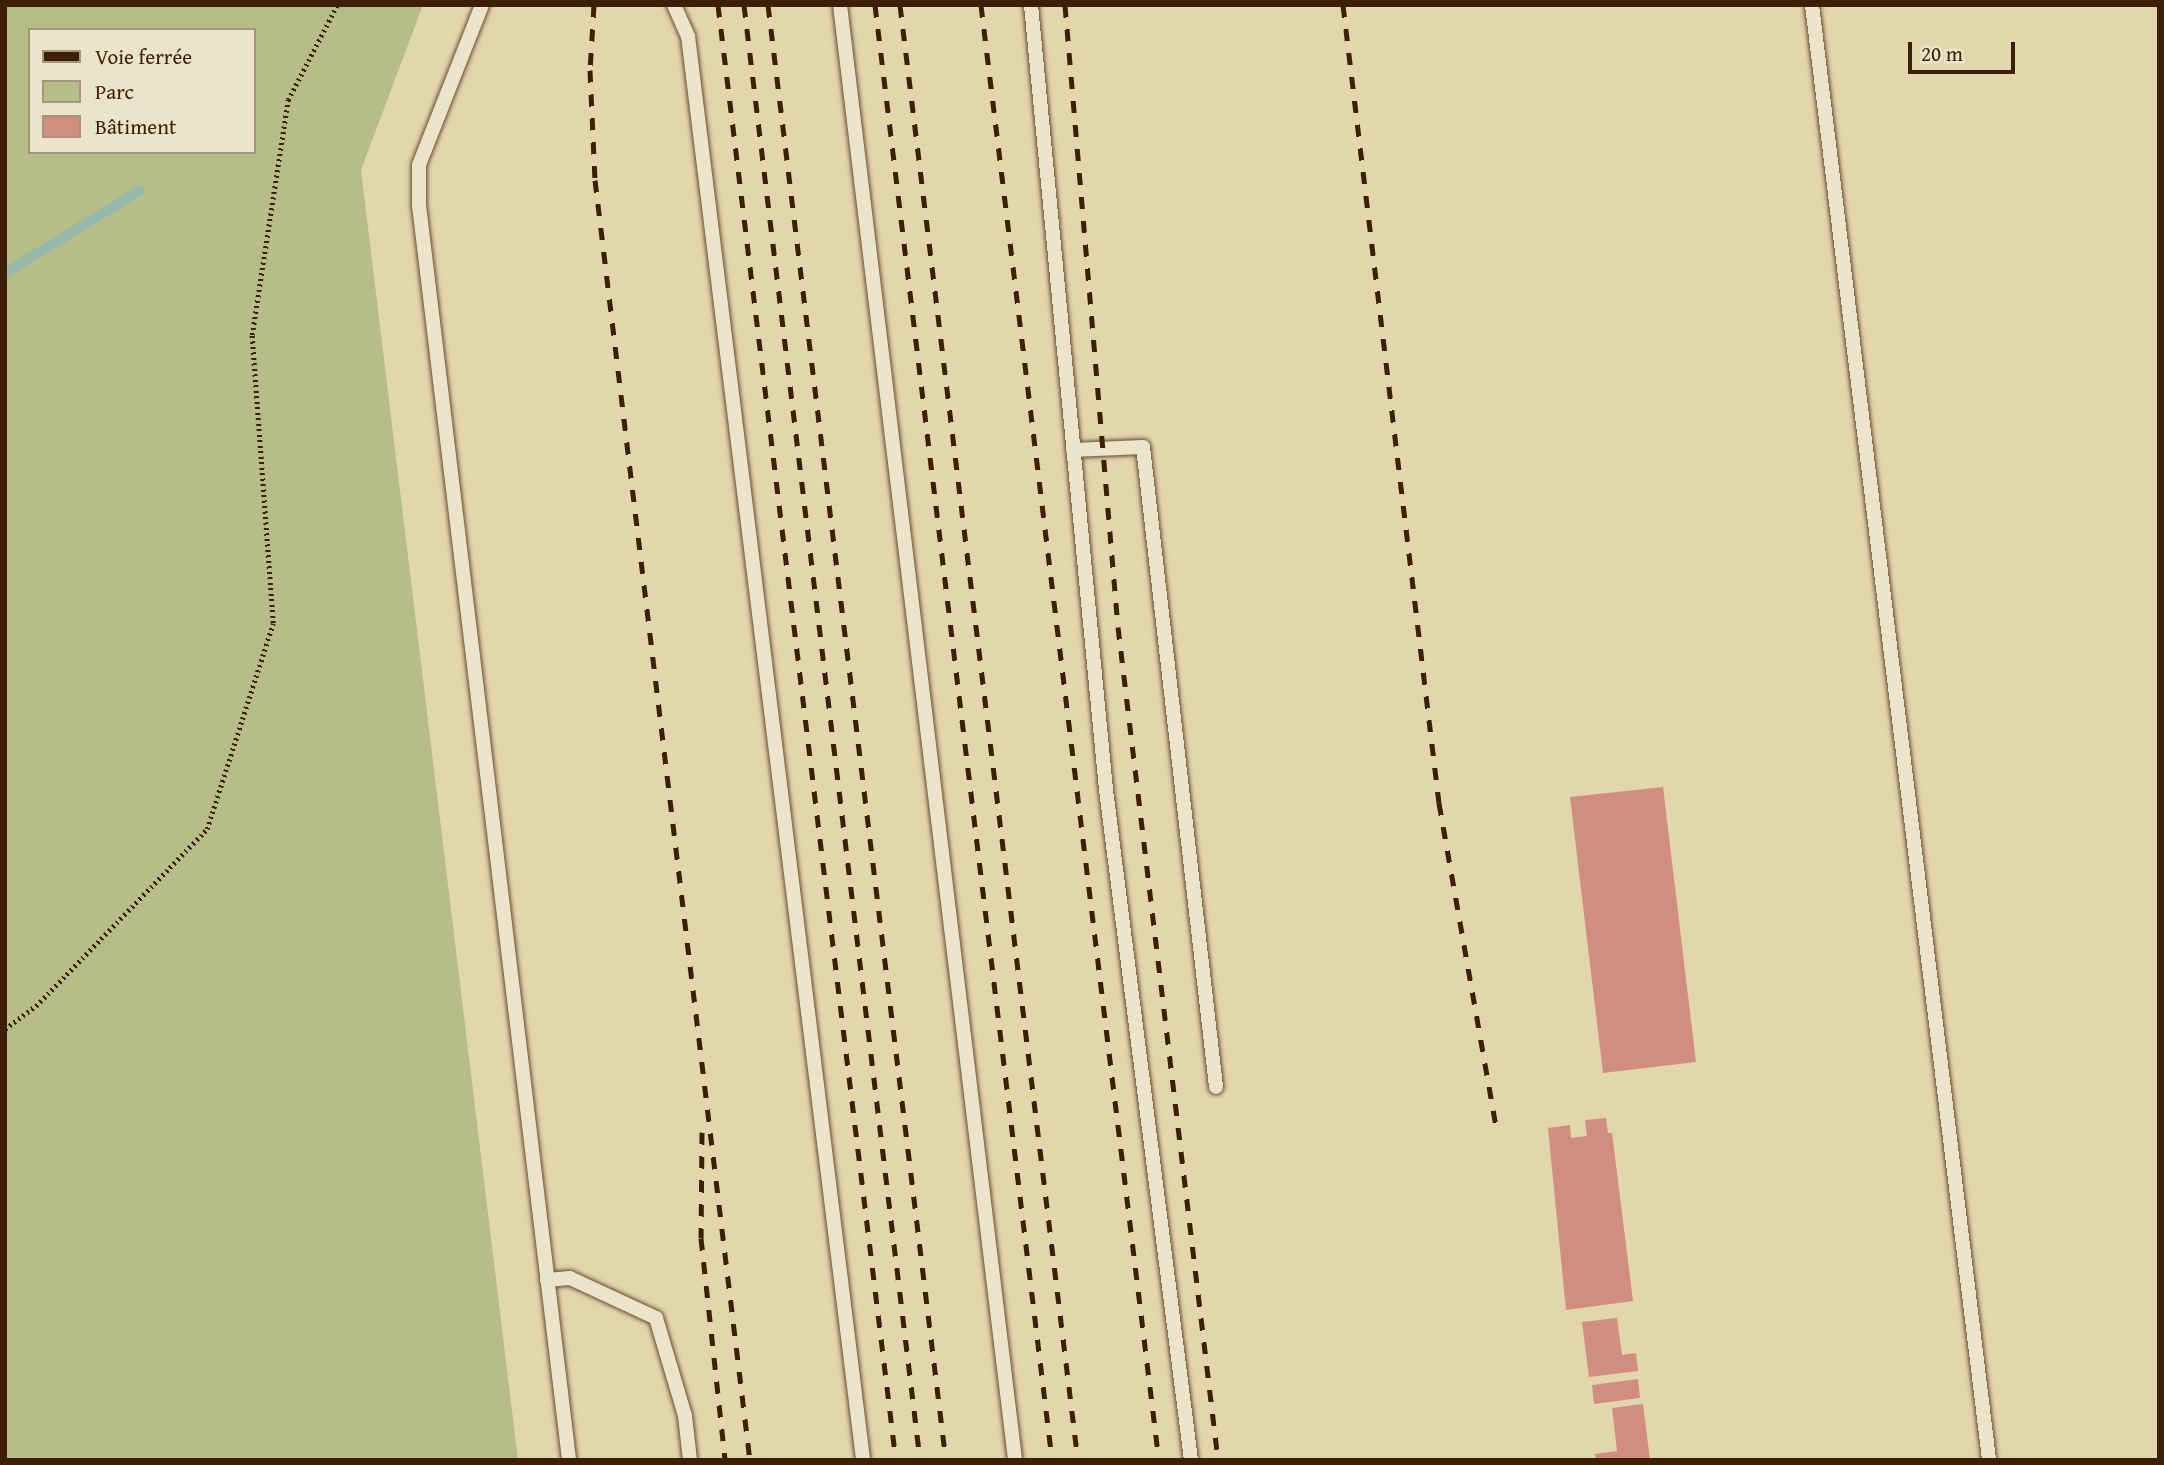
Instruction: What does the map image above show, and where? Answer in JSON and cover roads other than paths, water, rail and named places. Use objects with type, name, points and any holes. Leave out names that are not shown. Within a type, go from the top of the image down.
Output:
[{"type":"lane","points":[[482,5],[419,165],[419,205],[569,1460]]},
{"type":"lane","points":[[674,5],[688,36],[863,1460]]},
{"type":"lane","points":[[840,5],[1016,1460]]},
{"type":"lane","points":[[1031,5],[1106,790],[1191,1460]]},
{"type":"lane","points":[[1812,5],[1989,1460]]},
{"type":"lane","points":[[1073,450],[1143,447],[1216,1087]]},
{"type":"lane","points":[[547,1280],[570,1278],[656,1318],[685,1416],[690,1460]]},
{"type":"waterway","points":[[5,273],[139,191]]},
{"type":"railway","points":[[594,5],[590,70],[595,180],[750,1460]]},
{"type":"railway","points":[[718,5],[896,1460]]},
{"type":"railway","points":[[744,5],[920,1460]]},
{"type":"railway","points":[[768,5],[946,1460]]},
{"type":"railway","points":[[875,5],[1052,1460]]},
{"type":"railway","points":[[900,5],[1078,1460]]},
{"type":"railway","points":[[981,5],[1159,1460]]},
{"type":"railway","points":[[1065,5],[1118,627],[1218,1460]]},
{"type":"railway","points":[[1343,5],[1439,803],[1497,1132]]},
{"type":"railway","points":[[702,1132],[701,1238],[725,1460]]}]
